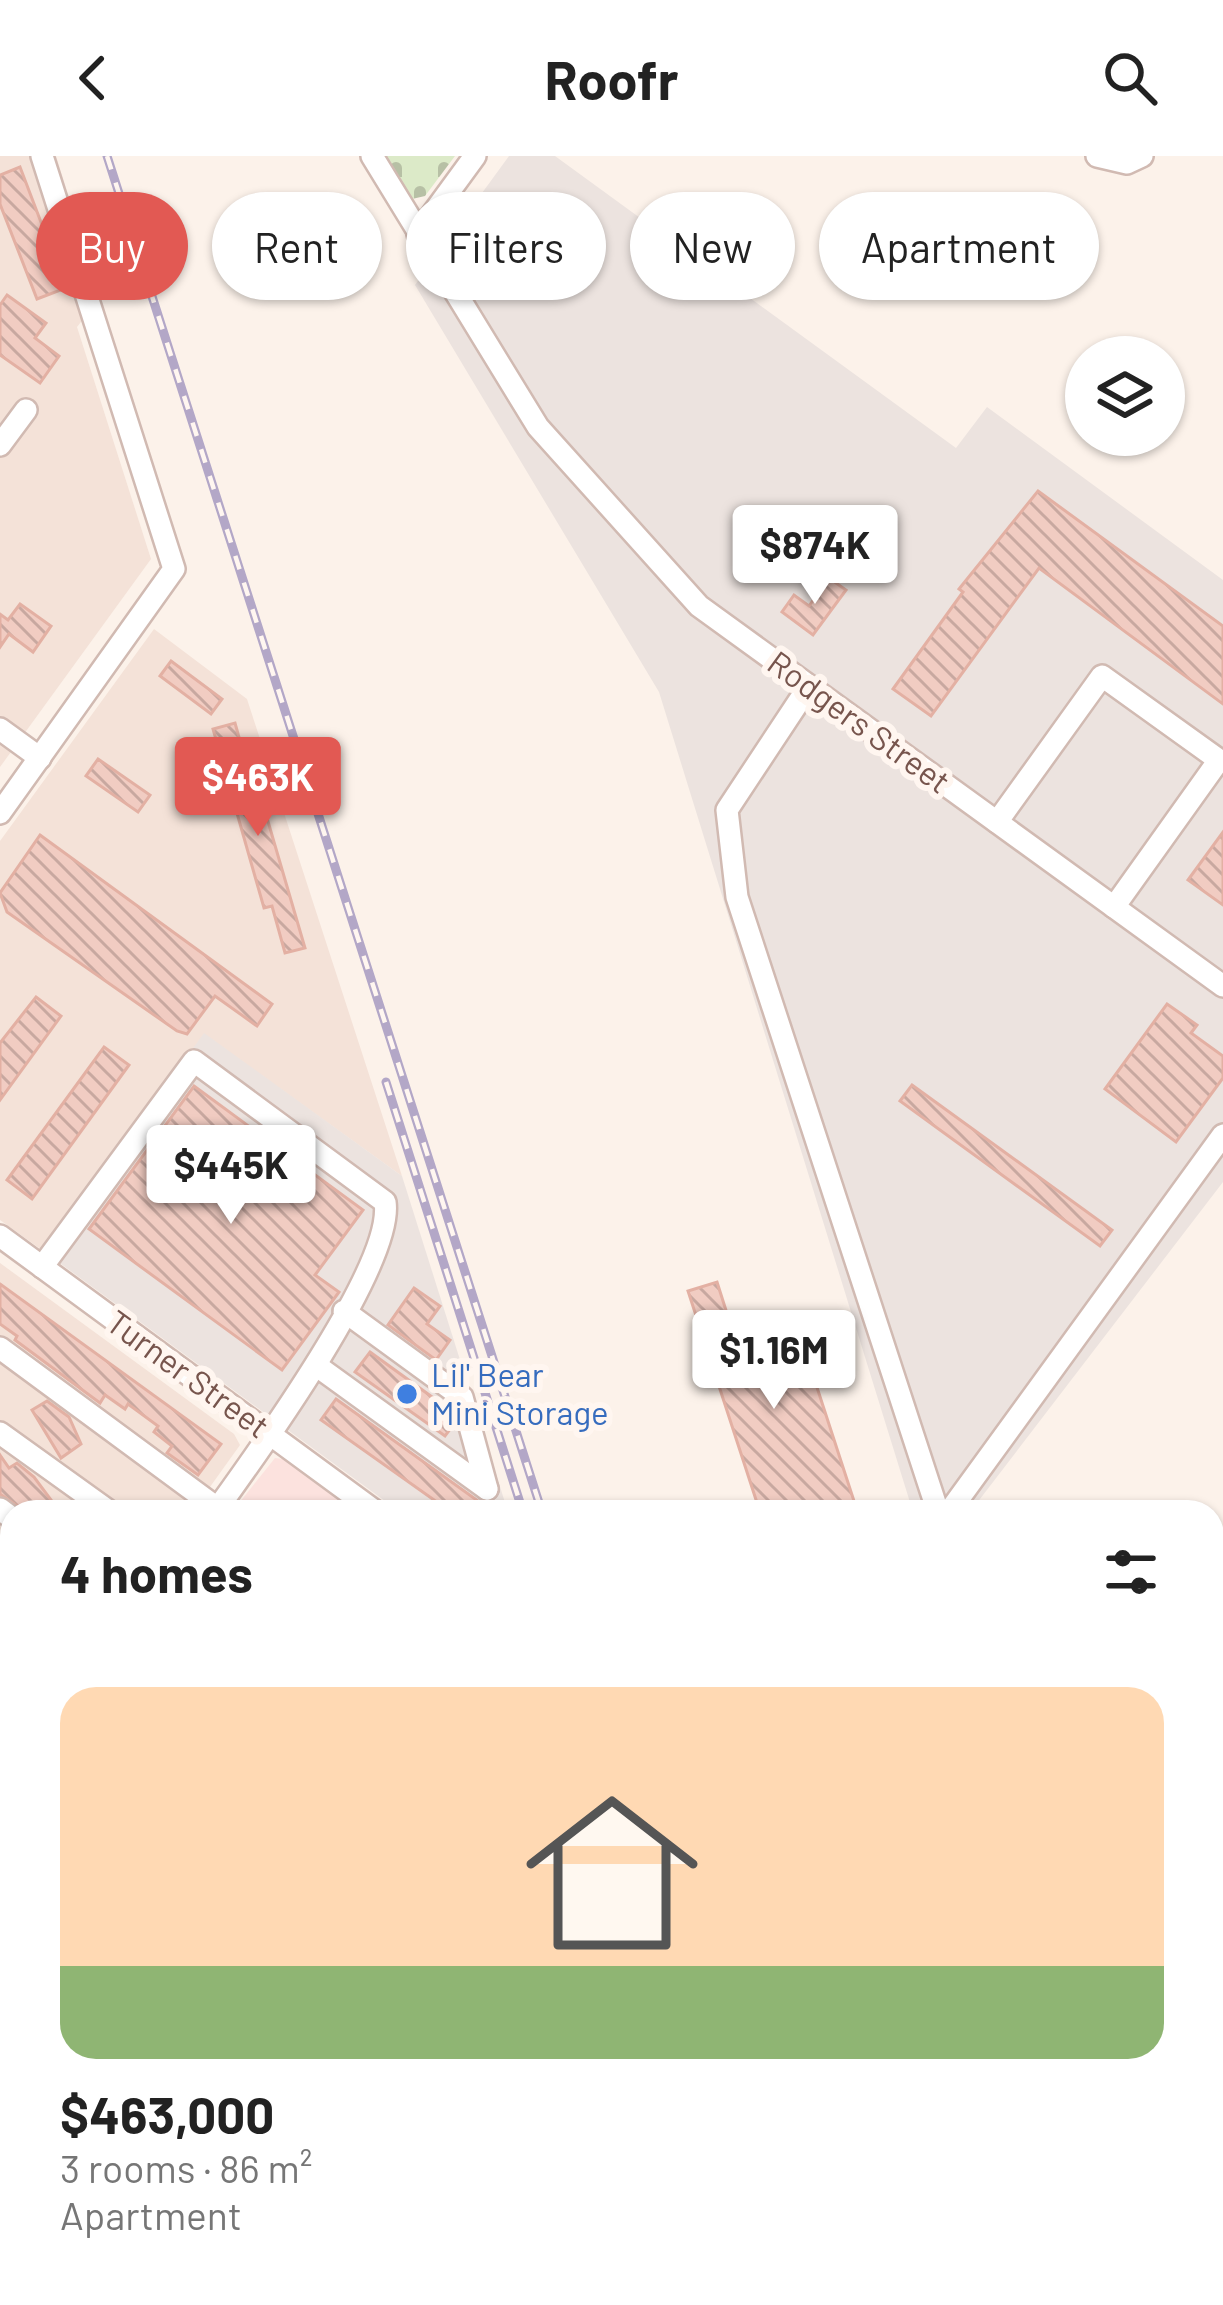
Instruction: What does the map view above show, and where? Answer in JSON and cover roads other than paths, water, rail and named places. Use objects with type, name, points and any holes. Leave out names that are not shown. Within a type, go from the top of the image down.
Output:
[{"type":"street","points":[[0,813],[174,569],[42,156]]},
{"type":"street","name":"Rodgers Street","points":[[372,156],[406,214]]},
{"type":"street","points":[[449,192],[475,156]]},
{"type":"street","points":[[1097,156],[1127,163],[1142,156]]},
{"type":"street","name":"Rodgers Street","points":[[459,300],[538,427],[699,605],[1223,986]]},
{"type":"street","points":[[0,445],[26,410]]},
{"type":"street","points":[[997,822],[1102,676],[1219,760],[1114,907]]},
{"type":"street","points":[[809,686],[727,811],[737,898],[934,1500]]},
{"type":"street","points":[[0,729],[40,758]]},
{"type":"street","points":[[42,1267],[194,1061],[385,1202],[372,1255],[317,1366],[223,1500]]},
{"type":"street","points":[[958,1500],[1223,1135]]},
{"type":"street","name":"Turner Street","points":[[0,1236],[359,1500]]},
{"type":"street","points":[[317,1366],[487,1489],[462,1397],[344,1310]]},
{"type":"street","points":[[0,1348],[203,1500]]},
{"type":"street","points":[[0,1433],[93,1500]]},
{"type":"railway","points":[[107,156],[538,1500]]},
{"type":"railway","points":[[386,1082],[519,1500]]},
{"type":"place","name":"Lil' Bear Mini Storage","points":[[407,1394]]}]
